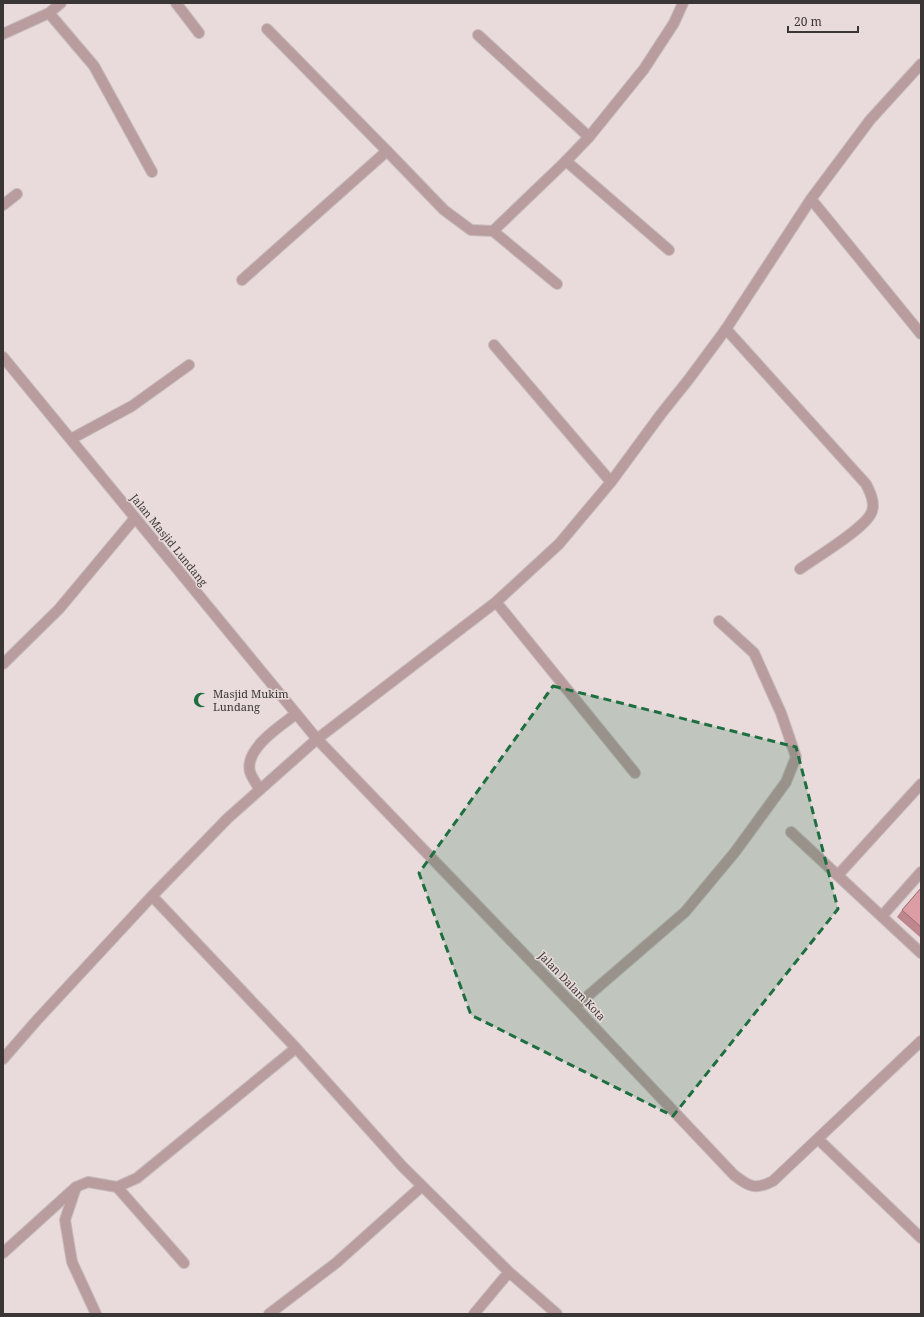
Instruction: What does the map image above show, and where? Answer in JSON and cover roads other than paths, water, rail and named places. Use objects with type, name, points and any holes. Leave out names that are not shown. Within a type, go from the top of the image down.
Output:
[{"type":"street","points":[[3,34],[49,14],[61,3]]},
{"type":"street","points":[[176,3],[198,33]]},
{"type":"street","points":[[494,231],[566,161],[589,136],[644,69],[674,23],[683,3]]},
{"type":"street","points":[[49,14],[94,66],[152,172]]},
{"type":"street","points":[[267,29],[444,210],[471,230],[494,231],[557,284]]},
{"type":"street","points":[[478,35],[589,136]]},
{"type":"street","points":[[3,1059],[37,1020],[152,896],[228,818],[259,789],[317,739],[496,602],[559,544],[611,482],[726,329],[811,199],[870,120],[921,64]]},
{"type":"street","points":[[242,280],[387,151]]},
{"type":"street","points":[[566,161],[669,250]]},
{"type":"street","points":[[3,205],[17,194]]},
{"type":"street","points":[[811,199],[921,334]]},
{"type":"street","points":[[726,329],[866,484],[872,496],[872,511],[859,528],[800,569]]},
{"type":"street","points":[[494,346],[611,482]]},
{"type":"street","name":"Jalan Masjid Lundang","points":[[3,357],[317,739]]},
{"type":"street","points":[[71,440],[132,406],[189,365]]},
{"type":"street","points":[[3,664],[59,609],[135,518]]},
{"type":"street","points":[[496,602],[635,773]]},
{"type":"street","points":[[575,1007],[685,912],[735,852],[786,782],[796,757],[781,713],[754,653],[719,621]]},
{"type":"street","points":[[259,789],[250,772],[251,759],[259,744],[296,714]]},
{"type":"street","name":"Jalan Dalam Kota","points":[[317,739],[743,1183],[753,1187],[763,1186],[773,1181],[921,1041]]},
{"type":"street","points":[[838,875],[921,784]]},
{"type":"street","points":[[791,832],[921,953]]},
{"type":"street","points":[[882,916],[921,872]]},
{"type":"street","points":[[152,896],[296,1048],[402,1166],[508,1272],[557,1314]]},
{"type":"street","points":[[3,1253],[76,1187],[88,1182],[117,1187],[137,1178],[296,1048]]},
{"type":"street","points":[[818,1139],[921,1238]]},
{"type":"street","points":[[269,1314],[336,1263],[422,1186]]},
{"type":"street","points":[[76,1187],[65,1220],[72,1262],[96,1314]]},
{"type":"street","points":[[117,1187],[184,1263]]},
{"type":"street","points":[[474,1314],[508,1272]]},
{"type":"place","name":"Masjid Mukim Lundang","points":[[201,700]]}]
